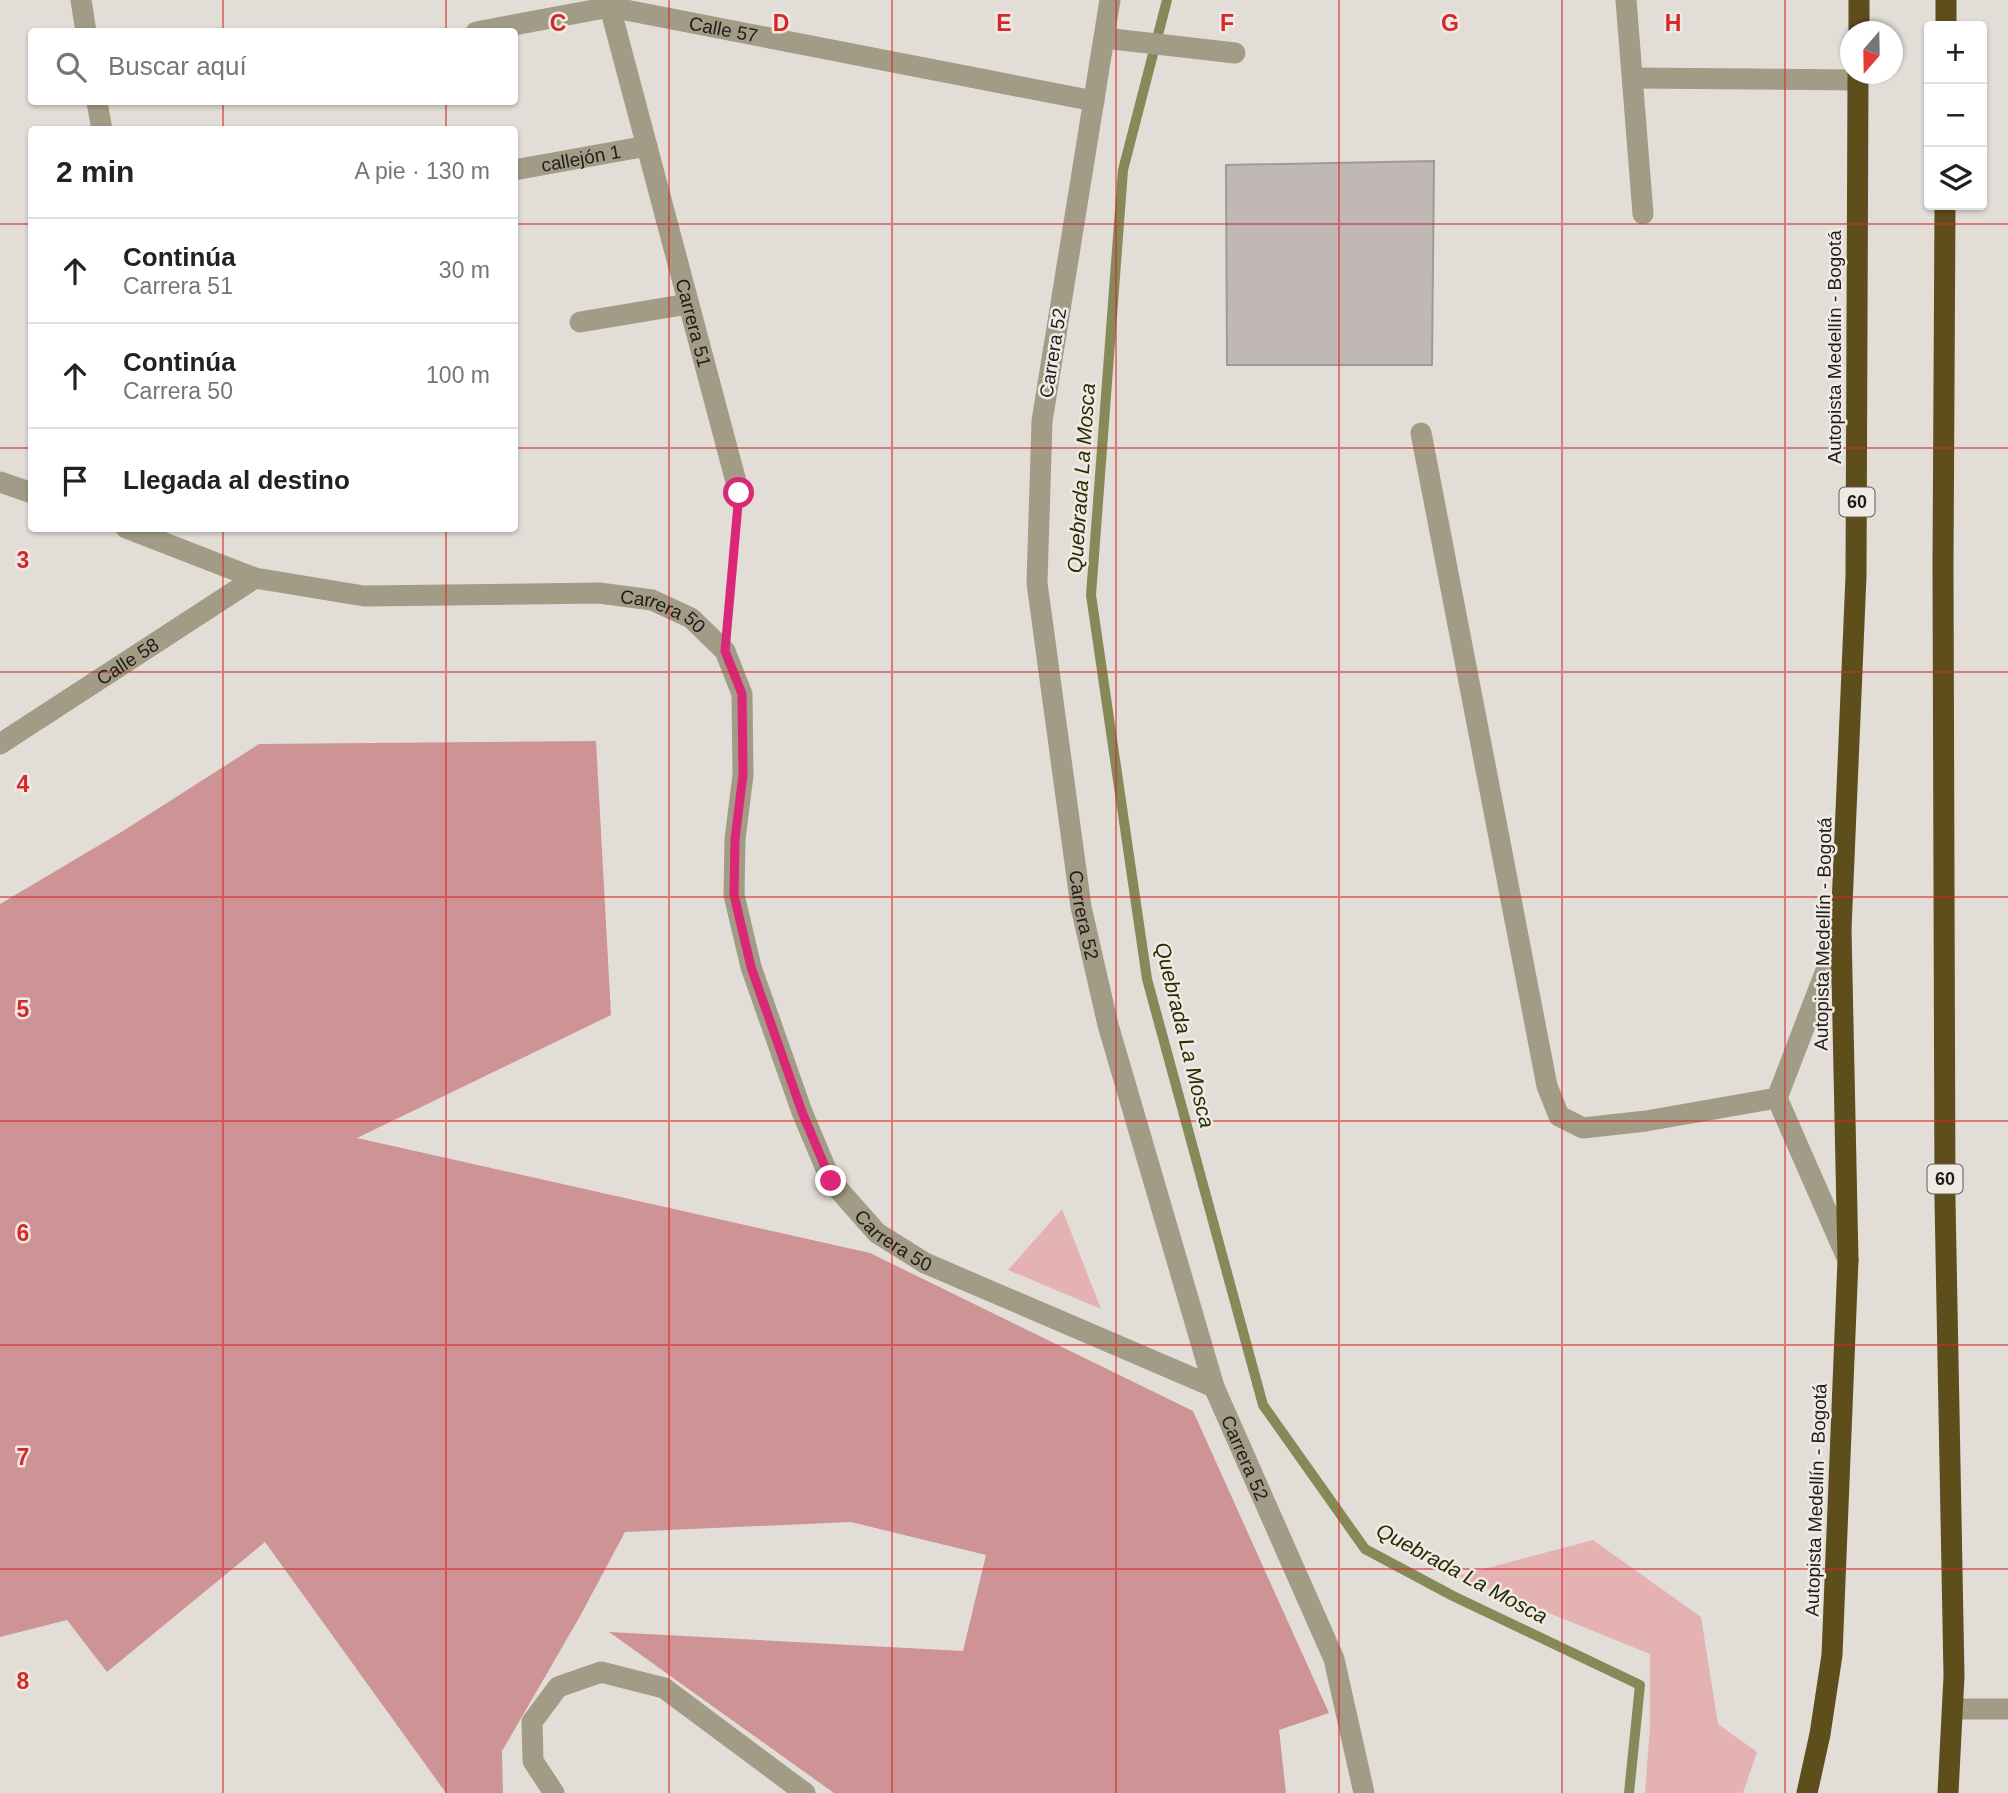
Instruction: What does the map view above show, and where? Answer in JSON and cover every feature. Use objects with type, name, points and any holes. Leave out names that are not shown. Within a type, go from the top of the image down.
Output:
[{"type":"highway","points":[[1858,21],[1859,0]]},
{"type":"highway","points":[[1946,0],[1946,21]]},
{"type":"highway","name":"Autopista Medellín - Bogotá","points":[[1807,1793],[1820,1734],[1832,1655],[1838,1564],[1848,1260],[1842,929],[1856,576],[1858,84]]},
{"type":"highway","name":"60","points":[[1945,210],[1945,1186],[1954,1709],[1948,1793]]},
{"type":"street","points":[[81,0],[85,28]]},
{"type":"street","name":"Carrera 52","points":[[1110,0],[1042,421],[1037,583],[1081,907],[1108,1025],[1214,1387],[1334,1659],[1364,1793]]},
{"type":"street","points":[[1626,0],[1643,214]]},
{"type":"street","name":"Calle 57","points":[[495,28],[609,4],[1094,101]]},
{"type":"street","name":"Carrera 51","points":[[609,4],[739,493]]},
{"type":"street","points":[[1104,38],[1235,53]]},
{"type":"street","points":[[1633,78],[1840,77]]},
{"type":"street","points":[[98,105],[101,126]]},
{"type":"street","name":"callejón 1","points":[[518,169],[647,146]]},
{"type":"street","points":[[580,322],[688,304]]},
{"type":"street","points":[[1420,433],[1547,1086],[1559,1116],[1583,1128],[1646,1121],[1777,1098]]},
{"type":"street","points":[[0,482],[28,492]]},
{"type":"street","name":"Carrera 50","points":[[146,532],[167,536],[254,578],[364,596],[599,593],[652,600],[691,618],[725,651],[742,694],[743,775],[735,839],[734,895],[751,967],[802,1112],[831,1181],[877,1233],[925,1263],[1214,1387]]},
{"type":"street","name":"Calle 58","points":[[0,744],[254,578]]},
{"type":"street","points":[[1842,929],[1777,1098],[1848,1260]]},
{"type":"street","points":[[554,1793],[533,1761],[532,1721],[558,1687],[601,1672],[664,1688],[805,1793]]},
{"type":"street","points":[[1954,1709],[2008,1709]]},
{"type":"path","points":[[725,651],[739,493]]},
{"type":"shaded area","points":[[596,741],[611,1015],[357,1138],[870,1253],[1193,1411],[1329,1713],[1279,1730],[1286,1793],[834,1793],[609,1632],[963,1651],[986,1555],[851,1522],[625,1532],[502,1751],[503,1793],[446,1793],[265,1542],[107,1672],[67,1620],[0,1637],[0,904],[123,831],[259,744]]},
{"type":"shaded area","points":[[1062,1209],[1101,1309],[1008,1270]]},
{"type":"shaded area","points":[[1593,1540],[1701,1617],[1718,1724],[1757,1752],[1743,1793],[1645,1793],[1650,1726],[1650,1654],[1457,1576]]},
{"type":"building","points":[[1434,161],[1432,365],[1227,365],[1226,165]]},
{"type":"waterway","name":"Quebrada La Mosca","points":[[1167,0],[1123,170],[1091,595],[1147,979],[1263,1405],[1365,1549],[1453,1596],[1640,1685],[1629,1793]]},
{"type":"route","points":[[739,493],[725,651],[742,694],[743,775],[735,839],[734,895],[751,967],[802,1112],[831,1181]]}]
